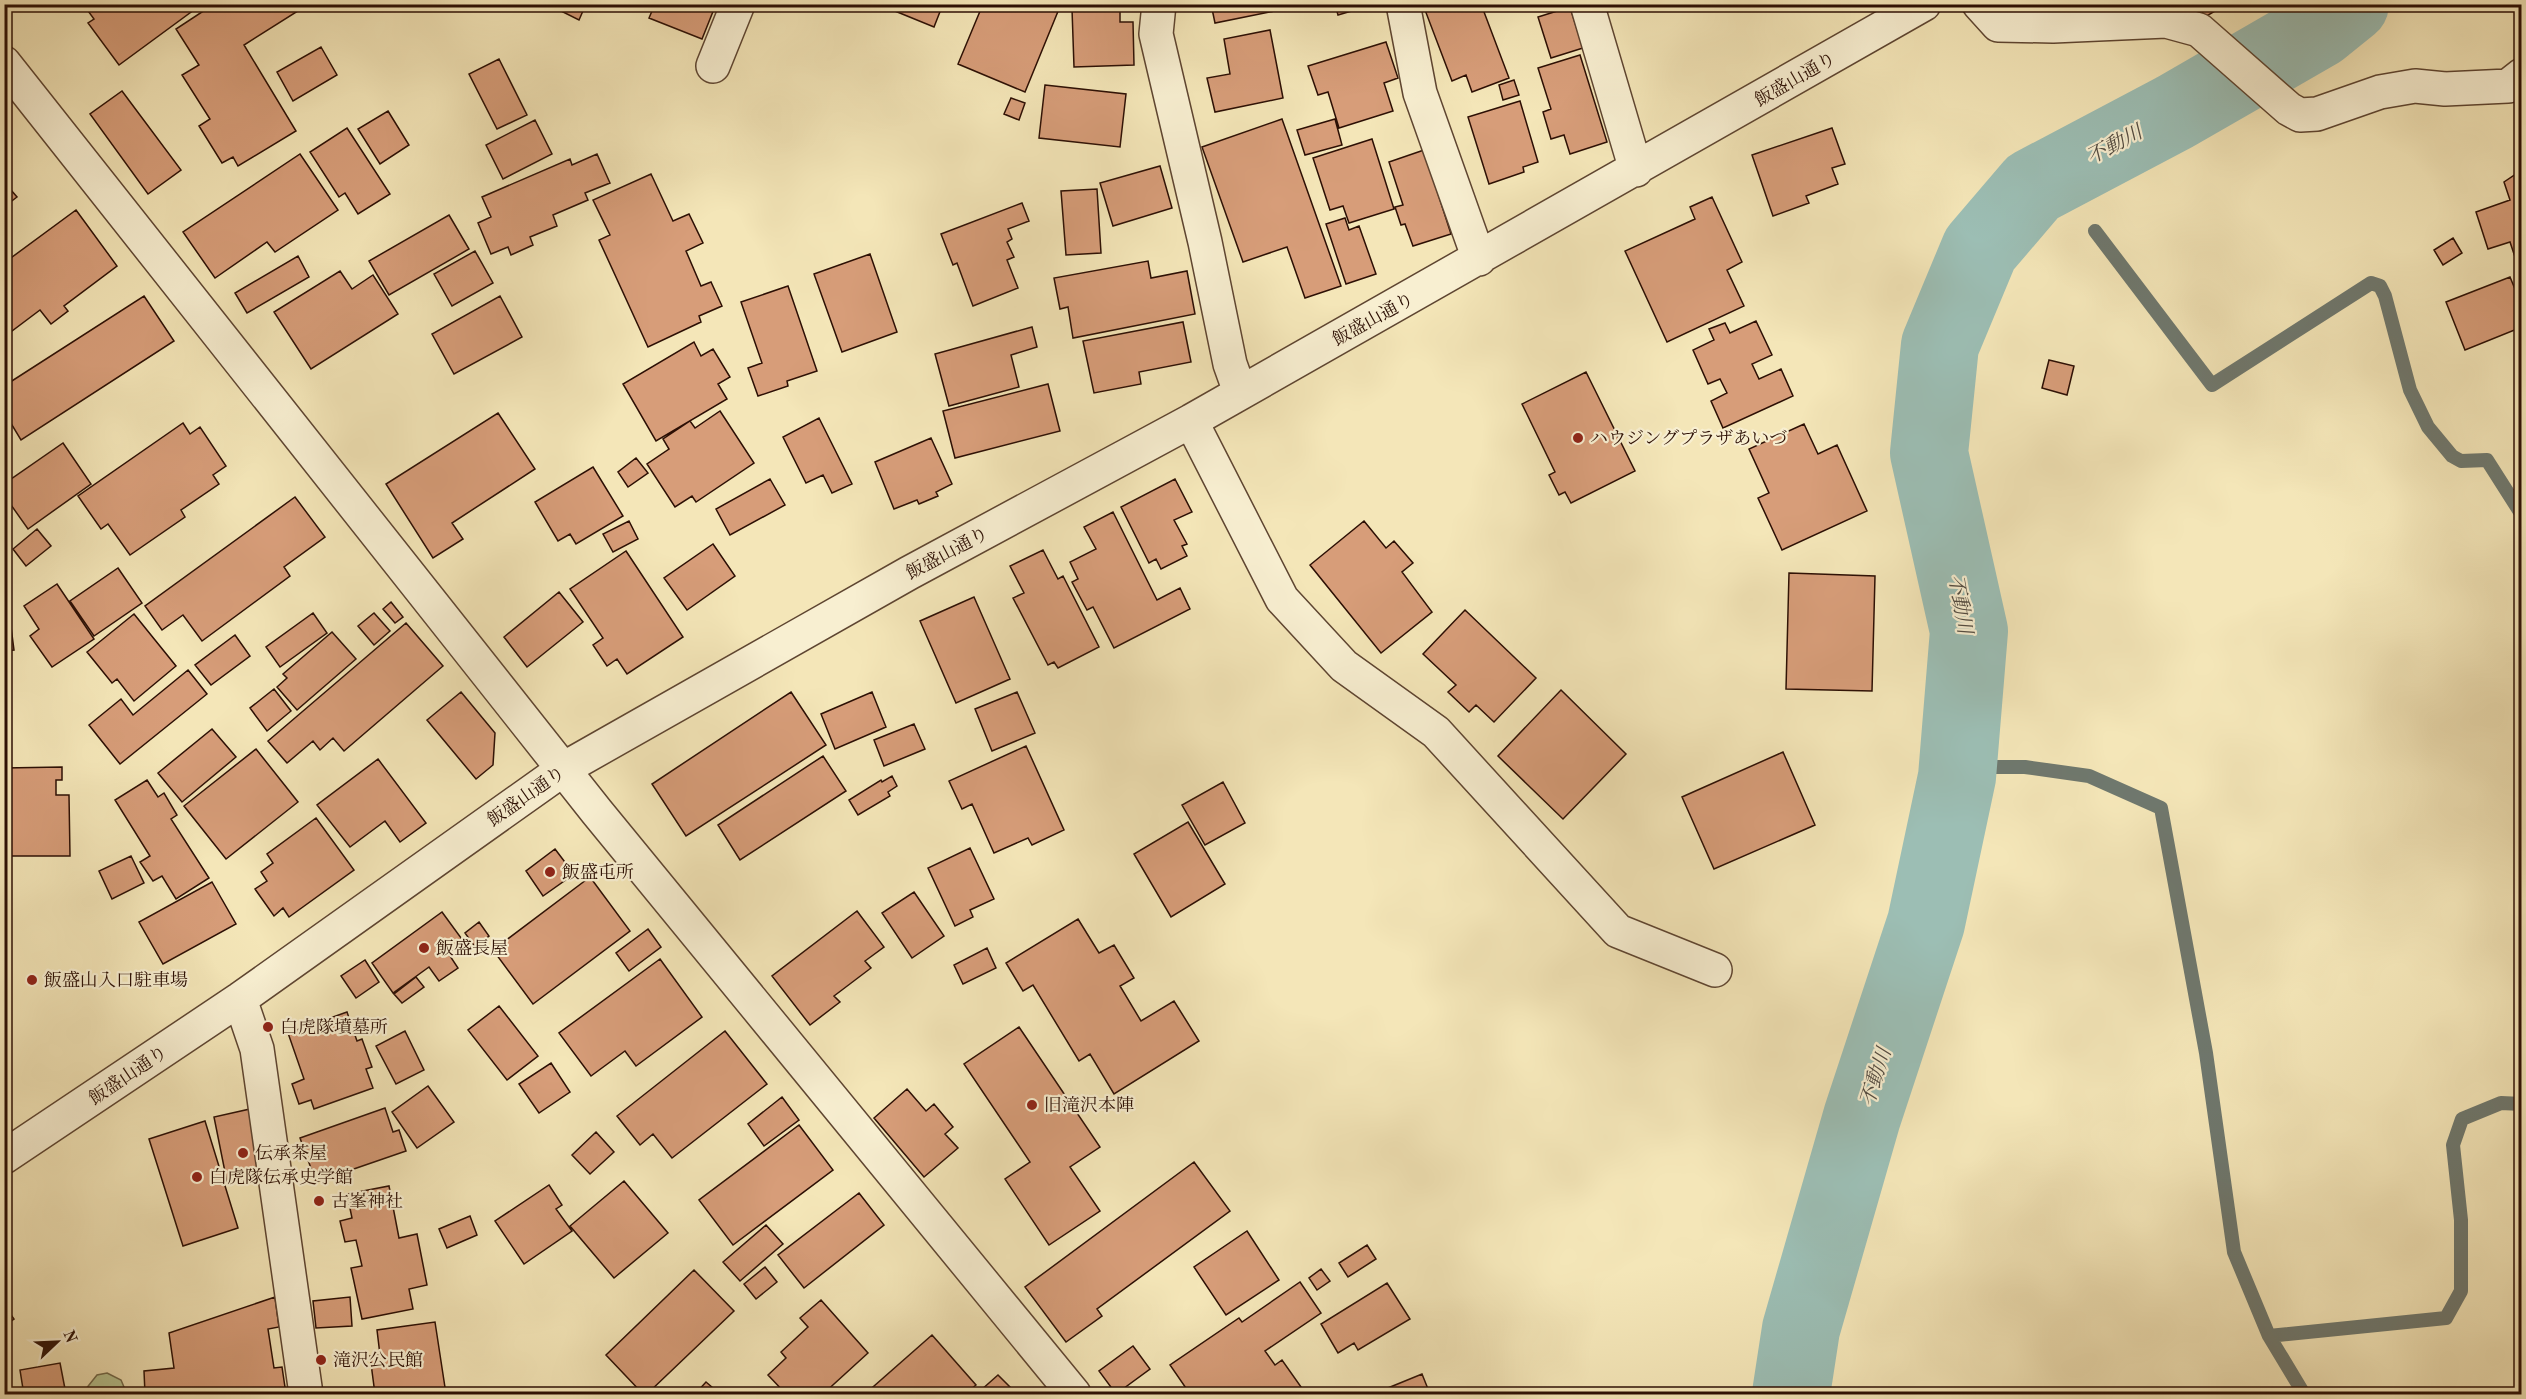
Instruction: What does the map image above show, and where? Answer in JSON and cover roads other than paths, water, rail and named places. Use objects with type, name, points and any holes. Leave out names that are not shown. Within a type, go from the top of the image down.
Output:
[{"type":"street","points":[[713,66],[738,4]]},
{"type":"street","points":[[1159,4],[1156,34],[1205,243],[1230,364],[1240,392]]},
{"type":"street","points":[[1403,4],[1420,93],[1479,260]]},
{"type":"street","points":[[1587,4],[1636,170]]},
{"type":"street","name":"飯盛山通り","points":[[4,1157],[240,999],[565,768],[909,573],[1191,421],[1479,260],[1924,4]]},
{"type":"street","points":[[1979,4],[1998,25],[2053,26],[2166,21],[2199,30],[2289,109],[2300,115],[2317,114],[2380,92],[2415,86],[2445,89],[2508,86],[2522,75]]},
{"type":"street","points":[[4,63],[344,494],[703,943],[1074,1395]]},
{"type":"street","points":[[1191,421],[1282,599],[1344,666],[1436,732],[1618,931],[1714,970]]},
{"type":"street","points":[[240,999],[257,1049],[306,1395]]},
{"type":"waterway","name":"不動川","points":[[1791,1394],[1801,1329],[1862,1117],[1926,923],[1957,777],[1969,631],[1929,453],[1940,345],[1980,249],[2033,187],[2175,112],[2319,29],[2350,4]]},
{"type":"waterway","points":[[2095,231],[2212,385],[2371,283],[2380,286],[2385,296],[2410,390],[2428,427],[2452,456],[2461,461],[2487,460],[2522,515]]},
{"type":"waterway","points":[[1958,767],[2025,767],[2089,776],[2161,808],[2206,1053],[2234,1252],[2269,1336],[2304,1394]]},
{"type":"waterway","points":[[2269,1336],[2446,1318],[2461,1291],[2461,1220],[2453,1145],[2462,1119],[2501,1103],[2522,1104]]},
{"type":"place","name":"ハウジングプラザあいづ","points":[[1578,438]]},
{"type":"place","name":"飯盛屯所","points":[[550,872]]},
{"type":"place","name":"飯盛長屋","points":[[424,948]]},
{"type":"place","name":"飯盛山入口駐車場","points":[[32,980]]},
{"type":"place","name":"白虎隊墳墓所","points":[[268,1027]]},
{"type":"place","name":"旧滝沢本陣","points":[[1032,1105]]},
{"type":"place","name":"伝承茶屋","points":[[243,1153]]},
{"type":"place","name":"白虎隊伝承史学館","points":[[197,1177]]},
{"type":"place","name":"古峯神社","points":[[319,1201]]},
{"type":"place","name":"滝沢公民館","points":[[321,1360]]}]
